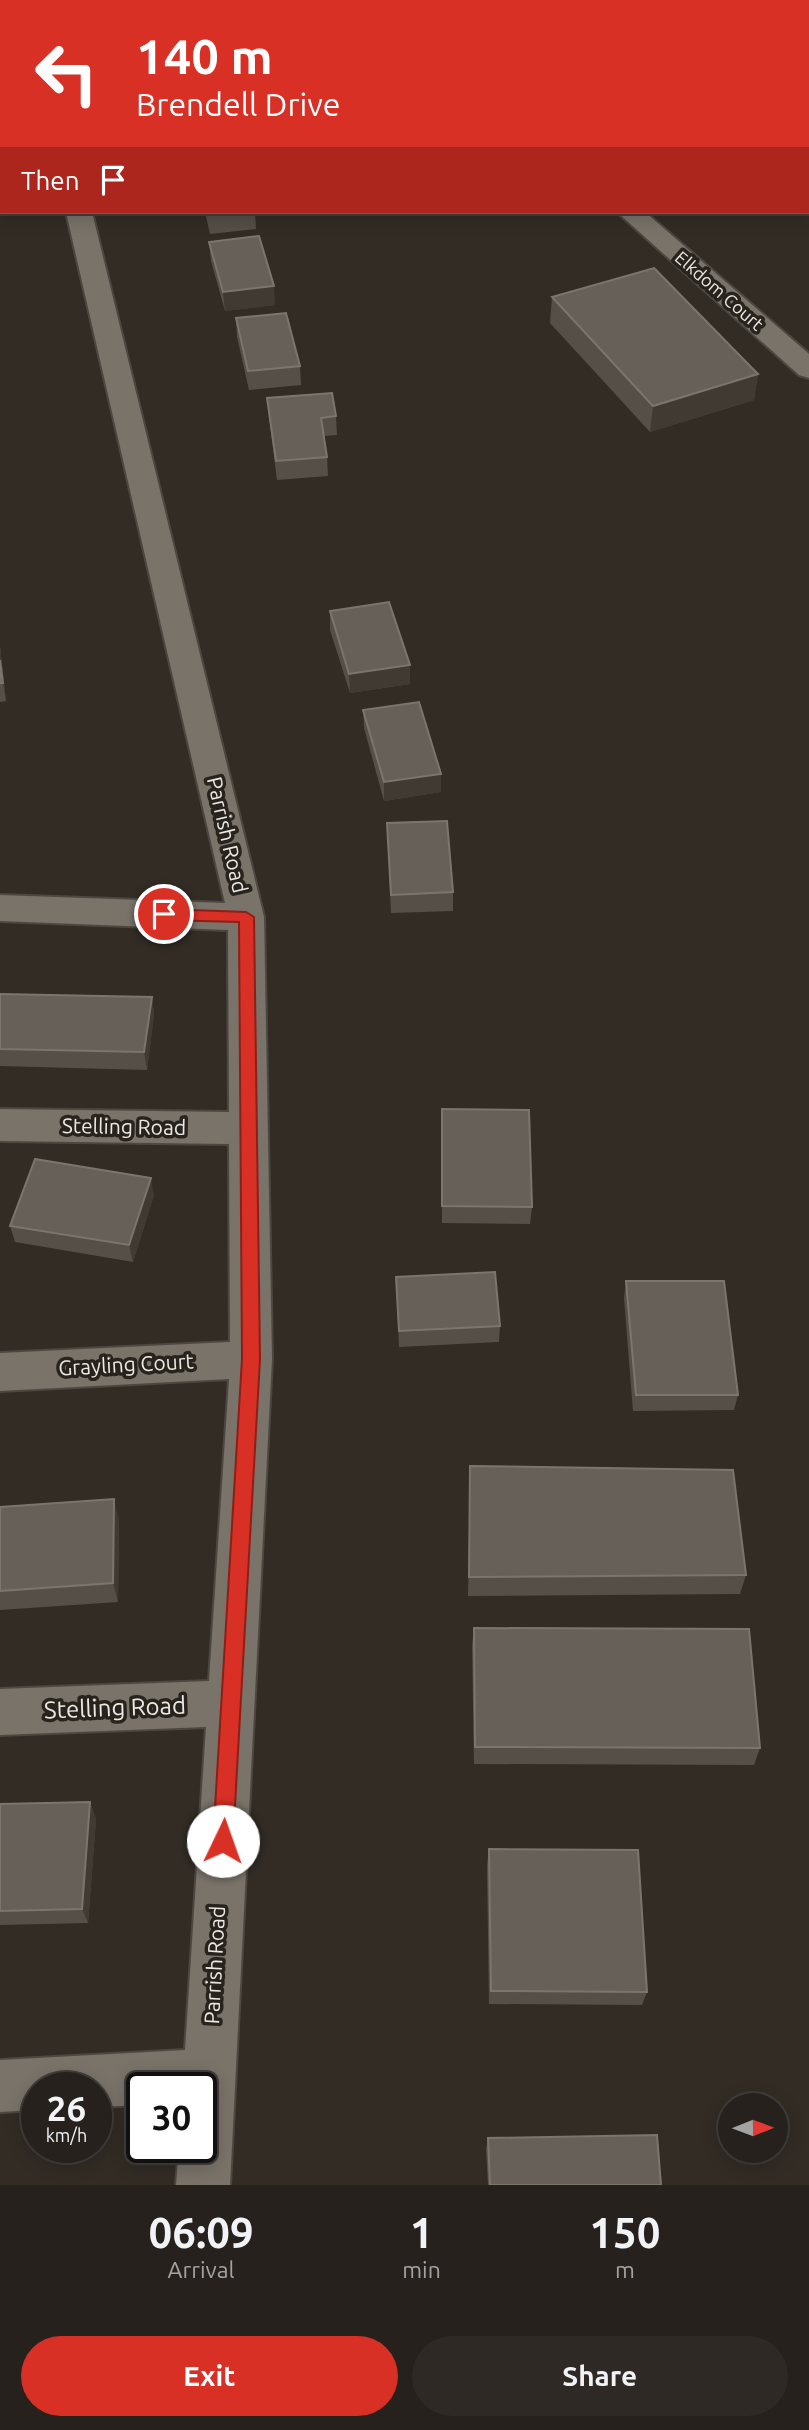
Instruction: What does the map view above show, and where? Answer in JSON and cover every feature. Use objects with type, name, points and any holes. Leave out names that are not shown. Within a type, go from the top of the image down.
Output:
[{"type":"street","name":"Parrish Road","points":[[79,214],[246,917],[251,1359],[209,2072]]},
{"type":"street","name":"Elkdom Court","points":[[632,214],[809,369]]},
{"type":"street","points":[[0,908],[246,917]]},
{"type":"street","name":"Stelling Road","points":[[0,1125],[248,1128]]},
{"type":"street","name":"Grayling Court","points":[[0,1372],[251,1359]]},
{"type":"street","name":"Stelling Road","points":[[0,1712],[231,1703]]},
{"type":"street","points":[[0,2085],[126,2079]]},
{"type":"street","name":"Parrish Road","points":[[203,2185],[204,2163]]},
{"type":"building","points":[[259,236],[274,286],[223,292],[209,242]]},
{"type":"building","points":[[654,268],[758,374],[653,406],[552,297]]},
{"type":"building","points":[[286,313],[300,366],[248,371],[236,318]]},
{"type":"building","points":[[332,393],[336,416],[321,418],[327,457],[276,461],[267,398]]},
{"type":"building","points":[[389,602],[410,665],[349,674],[330,611]]},
{"type":"building","points":[[0,660],[3,683],[0,683]]},
{"type":"building","points":[[419,702],[441,774],[384,782],[363,710]]},
{"type":"building","points":[[447,821],[453,892],[391,895],[387,823]]},
{"type":"building","points":[[0,994],[152,997],[144,1052],[0,1049]]},
{"type":"building","points":[[442,1109],[529,1110],[532,1207],[442,1206]]},
{"type":"building","points":[[35,1159],[151,1178],[129,1245],[10,1226]]},
{"type":"building","points":[[495,1272],[500,1326],[399,1331],[396,1277]]},
{"type":"building","points":[[626,1281],[724,1281],[738,1395],[636,1395]]},
{"type":"building","points":[[470,1466],[733,1470],[746,1575],[469,1577]]},
{"type":"building","points":[[114,1499],[113,1583],[0,1591],[0,1507]]},
{"type":"building","points":[[474,1628],[749,1629],[760,1748],[475,1747]]},
{"type":"building","points":[[90,1802],[82,1909],[0,1911],[0,1804]]},
{"type":"building","points":[[489,1849],[638,1850],[647,1992],[491,1991]]},
{"type":"building","points":[[657,2135],[661,2185],[490,2185],[488,2138]]},
{"type":"route","points":[[164,914],[246,917],[251,1359],[223,1841]]}]
